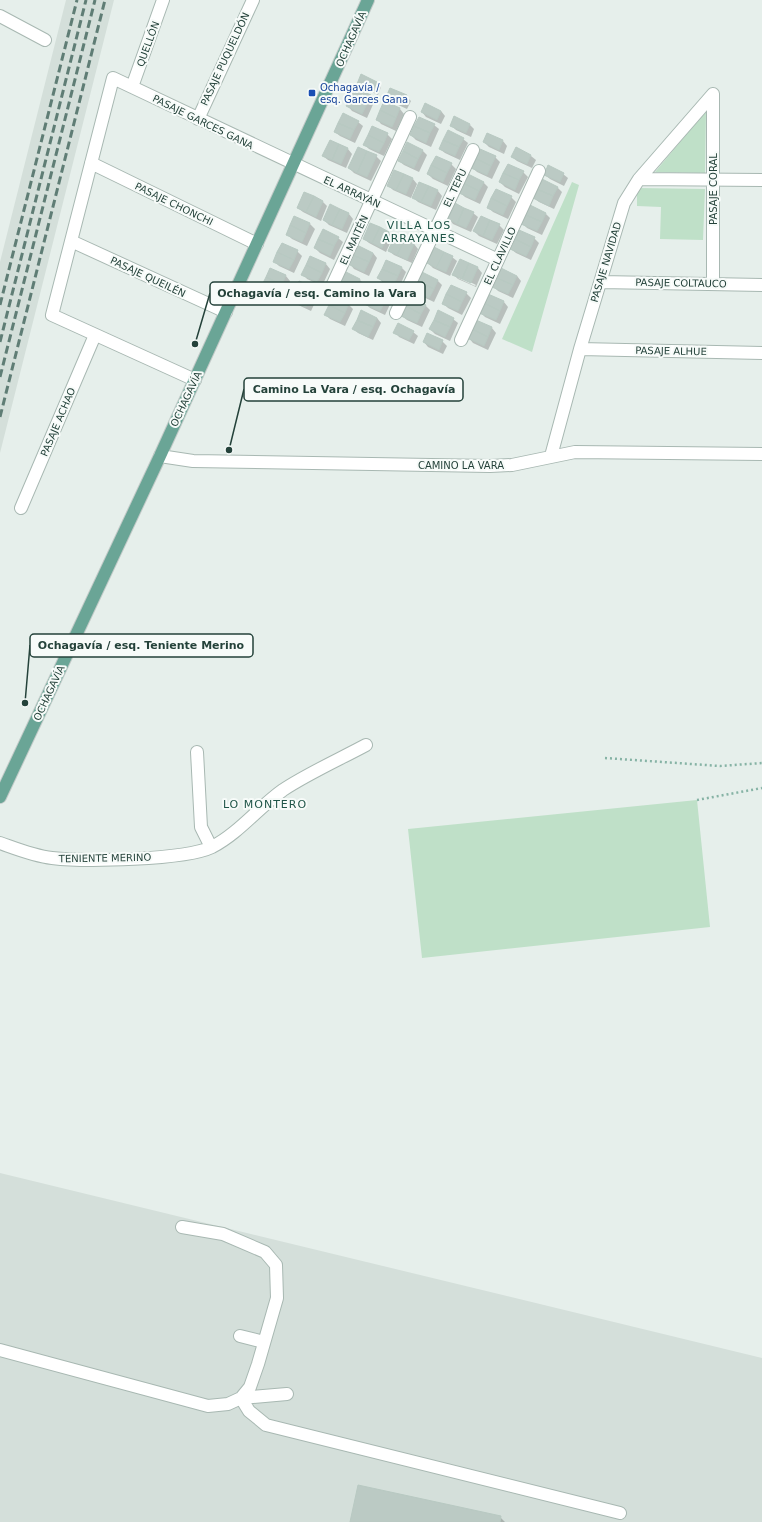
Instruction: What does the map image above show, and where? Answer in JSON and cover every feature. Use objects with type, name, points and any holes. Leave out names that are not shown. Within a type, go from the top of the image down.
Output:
[{"type":"main road","name":"OCHAGAVÍA","points":[[0,797],[160,456],[368,0]]},
{"type":"street","name":"QUELLÓN","points":[[132,87],[163,0]]},
{"type":"street","name":"PASAJE PUQUELDÓN","points":[[198,119],[253,0]]},
{"type":"street","points":[[0,16],[45,40]]},
{"type":"street","name":"PASAJE GARCES GANA","points":[[91,163],[113,78],[294,165]]},
{"type":"street","name":"PASAJE NAVIDAD","points":[[551,456],[580,349],[624,203],[639,179],[713,94]]},
{"type":"street","name":"PASAJE CORAL","points":[[713,94],[713,284]]},
{"type":"street","name":"EL MAITÉN","points":[[327,297],[410,118]]},
{"type":"street","name":"EL TEPU","points":[[396,313],[473,150]]},
{"type":"street","points":[[91,163],[52,315],[195,380]]},
{"type":"street","name":"PASAJE CHONCHI","points":[[91,163],[257,244]]},
{"type":"street","name":"EL ARRAYÁN","points":[[294,165],[498,260]]},
{"type":"street","name":"EL CLAVILLO","points":[[461,340],[539,171]]},
{"type":"street","points":[[639,179],[762,180]]},
{"type":"street","name":"PASAJE QUEILÉN","points":[[71,241],[226,312]]},
{"type":"street","name":"PASAJE COLTAUCO","points":[[601,282],[762,285]]},
{"type":"street","name":"PASAJE ACHAO","points":[[21,508],[95,335]]},
{"type":"street","name":"PASAJE ALHUE","points":[[580,349],[762,353]]},
{"type":"street","name":"CAMINO LA VARA","points":[[160,456],[175,460],[193,461],[490,466],[519,464],[575,452],[762,454]]},
{"type":"street","name":"TENIENTE MERINO","points":[[0,843],[29,854],[52,858],[82,860],[182,854],[211,847],[227,837],[283,790],[366,745]]},
{"type":"street","points":[[197,752],[201,827],[211,847]]},
{"type":"street","points":[[182,1227],[224,1234],[265,1252],[276,1265],[277,1298],[254,1376],[241,1398]]},
{"type":"street","points":[[240,1336],[264,1342]]},
{"type":"street","points":[[0,1350],[208,1406],[228,1404],[241,1398],[287,1394]]},
{"type":"street","points":[[241,1398],[249,1412],[266,1425],[620,1513]]},
{"type":"path","points":[[605,758],[720,766],[762,763]]},
{"type":"path","points":[[698,800],[762,788]]},
{"type":"shaded area","points":[[66,0],[114,0],[0,453],[0,262]]},
{"type":"shaded area","points":[[0,1173],[762,1358],[762,1522],[0,1522]]},
{"type":"green space","points":[[706,111],[705,173],[655,172]]},
{"type":"green space","points":[[572,182],[579,185],[532,352],[502,339]]},
{"type":"green space","points":[[637,188],[705,189],[703,240],[660,239],[661,207],[637,206]]},
{"type":"green space","points":[[697,800],[710,927],[422,958],[408,829]]},
{"type":"building","points":[[361,74],[377,82],[373,91],[357,84]]},
{"type":"building","points":[[355,88],[371,95],[367,104],[351,97]]},
{"type":"building","points":[[390,88],[407,95],[402,105],[386,97]]},
{"type":"building","points":[[351,97],[367,104],[362,114],[346,106]]},
{"type":"building","points":[[384,101],[400,108],[396,118],[380,110]]},
{"type":"building","points":[[425,103],[441,111],[437,120],[421,112]]},
{"type":"building","points":[[380,110],[396,118],[392,127],[376,120]]},
{"type":"building","points":[[343,113],[359,121],[354,130],[338,123]]},
{"type":"building","points":[[454,116],[470,124],[466,133],[450,126]]},
{"type":"building","points":[[419,117],[435,124],[430,133],[414,126]]},
{"type":"building","points":[[338,123],[354,130],[350,139],[334,132]]},
{"type":"building","points":[[372,126],[388,133],[384,143],[368,135]]},
{"type":"building","points":[[414,126],[430,133],[426,143],[410,135]]},
{"type":"building","points":[[448,130],[464,138],[459,147],[443,140]]},
{"type":"building","points":[[487,133],[503,140],[499,150],[483,142]]},
{"type":"building","points":[[368,135],[384,143],[379,152],[363,145]]},
{"type":"building","points":[[330,140],[339,144],[332,160],[322,156]]},
{"type":"building","points":[[443,140],[459,147],[455,156],[439,149]]},
{"type":"building","points":[[407,142],[423,150],[418,159],[403,151]]},
{"type":"building","points":[[339,144],[348,148],[341,164],[332,160]]},
{"type":"building","points":[[358,147],[367,151],[357,173],[348,168]]},
{"type":"building","points":[[516,147],[531,155],[527,164],[511,157]]},
{"type":"building","points":[[480,149],[496,156],[491,166],[475,158]]},
{"type":"building","points":[[367,151],[377,155],[367,177],[357,173]]},
{"type":"building","points":[[403,151],[418,159],[414,168],[398,161]]},
{"type":"building","points":[[436,156],[452,163],[447,173],[431,165]]},
{"type":"building","points":[[475,158],[491,166],[487,175],[471,168]]},
{"type":"building","points":[[508,164],[524,171],[519,180],[503,173]]},
{"type":"building","points":[[431,165],[447,173],[443,182],[427,174]]},
{"type":"building","points":[[548,165],[564,173],[560,182],[544,175]]},
{"type":"building","points":[[394,170],[404,174],[396,190],[387,186]]},
{"type":"building","points":[[503,173],[519,180],[515,190],[499,182]]},
{"type":"building","points":[[404,174],[413,178],[406,194],[396,190]]},
{"type":"building","points":[[468,174],[484,182],[479,191],[463,183]]},
{"type":"building","points":[[542,179],[558,187],[553,196],[537,189]]},
{"type":"building","points":[[419,182],[429,186],[421,202],[412,198]]},
{"type":"building","points":[[463,183],[479,191],[475,200],[459,193]]},
{"type":"building","points":[[429,186],[438,190],[431,206],[421,202]]},
{"type":"building","points":[[496,189],[512,196],[507,206],[491,198]]},
{"type":"building","points":[[537,189],[553,196],[549,206],[533,198]]},
{"type":"building","points":[[304,192],[314,196],[306,212],[297,208]]},
{"type":"building","points":[[314,196],[323,201],[316,217],[306,212]]},
{"type":"building","points":[[491,198],[507,206],[503,215],[487,208]]},
{"type":"building","points":[[455,203],[464,208],[457,224],[448,219]]},
{"type":"building","points":[[330,204],[340,209],[332,225],[323,220]]},
{"type":"building","points":[[530,205],[546,213],[542,222],[526,215]]},
{"type":"building","points":[[464,208],[474,212],[466,228],[457,224]]},
{"type":"building","points":[[340,209],[349,213],[342,229],[332,225]]},
{"type":"building","points":[[526,215],[542,222],[537,231],[521,224]]},
{"type":"building","points":[[294,216],[310,223],[306,233],[290,225]]},
{"type":"building","points":[[481,216],[490,220],[483,236],[473,231]]},
{"type":"building","points":[[490,220],[500,224],[492,240],[483,236]]},
{"type":"building","points":[[370,223],[380,227],[372,243],[363,239]]},
{"type":"building","points":[[290,225],[306,233],[302,242],[286,235]]},
{"type":"building","points":[[380,227],[389,232],[382,248],[372,243]]},
{"type":"building","points":[[323,229],[339,237],[334,246],[318,239]]},
{"type":"building","points":[[519,230],[535,237],[531,247],[515,239]]},
{"type":"building","points":[[395,235],[405,239],[397,255],[388,251]]},
{"type":"building","points":[[318,239],[334,246],[330,256],[314,248]]},
{"type":"building","points":[[405,239],[414,244],[407,260],[397,255]]},
{"type":"building","points":[[515,239],[531,247],[526,256],[510,249]]},
{"type":"building","points":[[282,243],[298,250],[294,260],[277,252]]},
{"type":"building","points":[[357,245],[373,253],[369,262],[353,255]]},
{"type":"building","points":[[434,247],[444,252],[436,268],[427,263]]},
{"type":"building","points":[[277,252],[294,260],[289,269],[273,262]]},
{"type":"building","points":[[444,252],[453,256],[446,272],[436,268]]},
{"type":"building","points":[[353,255],[369,262],[364,272],[348,264]]},
{"type":"building","points":[[310,256],[326,263],[322,273],[306,265]]},
{"type":"building","points":[[460,259],[469,263],[462,279],[452,275]]},
{"type":"building","points":[[386,260],[402,267],[398,276],[382,269]]},
{"type":"building","points":[[469,263],[478,267],[471,283],[462,279]]},
{"type":"building","points":[[306,265],[322,273],[317,282],[301,275]]},
{"type":"building","points":[[270,268],[286,275],[282,285],[266,277]]},
{"type":"building","points":[[501,268],[517,276],[513,285],[497,278]]},
{"type":"building","points":[[382,269],[398,276],[393,286],[377,278]]},
{"type":"building","points":[[344,271],[360,279],[356,288],[340,281]]},
{"type":"building","points":[[422,272],[438,280],[434,289],[418,281]]},
{"type":"building","points":[[266,277],[282,285],[278,294],[261,287]]},
{"type":"building","points":[[497,278],[513,285],[508,294],[492,287]]},
{"type":"building","points":[[299,281],[315,288],[310,298],[294,291]]},
{"type":"building","points":[[340,281],[356,288],[351,298],[335,290]]},
{"type":"building","points":[[418,281],[434,289],[429,298],[413,291]]},
{"type":"building","points":[[451,285],[467,292],[462,302],[446,294]]},
{"type":"building","points":[[294,291],[310,298],[306,307],[290,300]]},
{"type":"building","points":[[369,294],[385,302],[380,311],[364,304]]},
{"type":"building","points":[[446,294],[462,302],[458,311],[442,304]]},
{"type":"building","points":[[488,294],[504,301],[500,311],[484,303]]},
{"type":"building","points":[[333,296],[349,303],[345,313],[329,305]]},
{"type":"building","points":[[410,297],[426,305],[421,314],[406,306]]},
{"type":"building","points":[[484,303],[500,311],[496,320],[479,313]]},
{"type":"building","points":[[329,305],[345,313],[340,322],[324,315]]},
{"type":"building","points":[[406,306],[421,314],[417,323],[401,316]]},
{"type":"building","points":[[361,310],[377,318],[373,327],[357,320]]},
{"type":"building","points":[[438,310],[454,318],[450,327],[434,320]]},
{"type":"building","points":[[357,320],[373,327],[368,337],[352,329]]},
{"type":"building","points":[[434,320],[450,327],[445,337],[429,329]]},
{"type":"building","points":[[476,320],[492,327],[488,337],[472,329]]},
{"type":"building","points":[[398,323],[414,331],[409,340],[393,333]]},
{"type":"building","points":[[472,329],[488,337],[484,346],[467,338]]},
{"type":"building","points":[[427,333],[443,340],[439,350],[423,342]]},
{"type":"building","points":[[358,1485],[501,1516],[500,1522],[350,1522]]},
{"type":"railway","points":[[0,305],[77,0]]},
{"type":"railway","points":[[0,342],[86,0]]},
{"type":"railway","points":[[0,377],[95,0]]},
{"type":"railway","points":[[0,417],[105,0]]},
{"type":"place","name":"Ochagavía / esq. Garces Gana","points":[[312,93]]},
{"type":"place","name":"Ochagavía / esq. Camino la Vara","points":[[195,344]]},
{"type":"place","name":"Camino La Vara / esq. Ochagavía","points":[[229,450]]},
{"type":"place","name":"Ochagavía / esq. Teniente Merino","points":[[25,703]]},
{"type":"district","name":"VILLA LOS ARRAYANES","points":[[419,231]]},
{"type":"district","name":"LO MONTERO","points":[[265,804]]}]
